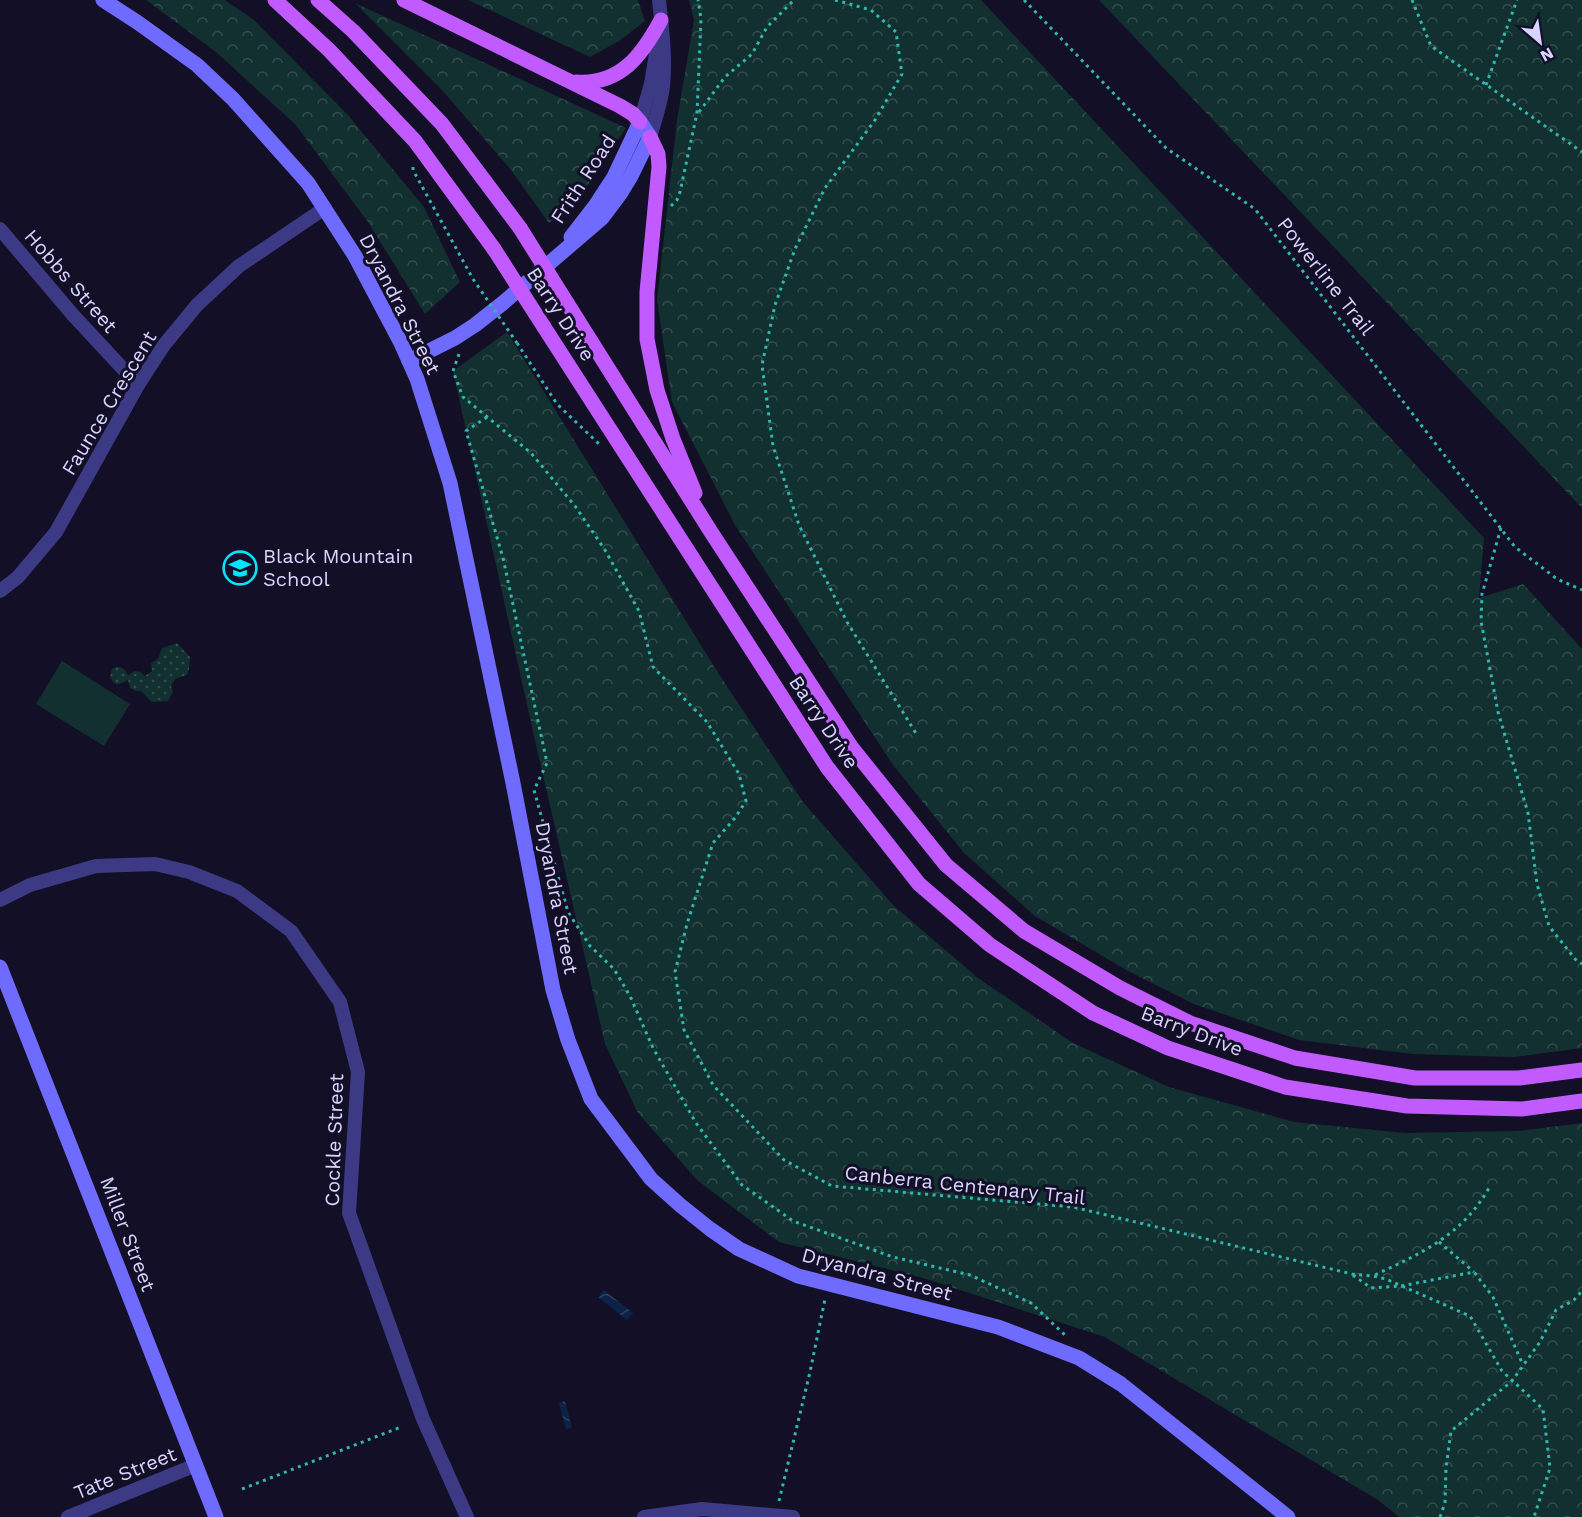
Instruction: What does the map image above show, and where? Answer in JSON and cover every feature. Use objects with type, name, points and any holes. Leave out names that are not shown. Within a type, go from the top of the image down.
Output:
[{"type":"main road","name":"Barry Drive","points":[[274,0],[329,50],[414,141],[494,249],[827,767],[919,884],[990,945],[1093,1013],[1168,1048],[1285,1087],[1407,1106],[1522,1109],[1582,1101]]},
{"type":"main road","name":"Barry Drive","points":[[318,0],[352,31],[442,124],[520,228],[711,532],[852,748],[946,865],[1024,931],[1119,988],[1190,1023],[1295,1058],[1415,1078],[1519,1078],[1582,1070]]},
{"type":"main road","points":[[404,0],[620,106],[633,114],[640,122]]},
{"type":"main road","points":[[570,81],[594,82],[625,69],[648,43],[661,20]]},
{"type":"main road","points":[[650,137],[658,154],[659,167],[647,292],[646,320],[651,368],[673,439],[711,532]]},
{"type":"street","name":"Dryandra Street","points":[[103,0],[197,65],[233,99],[308,183],[355,256],[409,361],[424,399],[450,483],[513,783],[553,990],[568,1040],[591,1099],[651,1179],[710,1229],[740,1249],[798,1276],[998,1327],[1079,1358],[1121,1384],[1288,1517]]},
{"type":"street","name":"Frith Road","points":[[409,361],[455,338],[475,325],[608,211],[632,176],[650,137],[657,113],[664,71],[659,0]]},
{"type":"street","name":"Frith Road","points":[[559,254],[614,177],[640,122],[651,84],[661,20]]},
{"type":"street","points":[[640,122],[650,137]]},
{"type":"street","name":"Faunce Crescent","points":[[0,591],[18,577],[56,532],[138,385],[164,345],[197,305],[239,266],[325,208]]},
{"type":"street","name":"Hobbs Street","points":[[0,229],[73,315],[138,385]]},
{"type":"street","name":"Cockle Street","points":[[0,900],[30,885],[96,866],[155,864],[189,872],[237,891],[291,931],[340,1002],[358,1072],[349,1213],[423,1419],[467,1517]]},
{"type":"street","name":"Miller Street","points":[[0,967],[216,1517]]},
{"type":"street","name":"Tate Street","points":[[68,1517],[196,1465]]},
{"type":"street","points":[[644,1517],[702,1509],[793,1517]]},
{"type":"path","points":[[655,213],[666,210],[677,200],[697,113],[701,20],[698,0]]},
{"type":"path","points":[[697,113],[725,77],[752,54],[767,27],[794,0]]},
{"type":"path","points":[[835,0],[871,10],[896,32],[902,74],[875,120],[825,188],[795,249],[775,305],[762,365],[773,446],[799,525],[847,622],[917,735]]},
{"type":"path","name":"Powerline Trail","points":[[1024,0],[1166,148],[1255,209],[1515,547],[1557,579],[1582,590]]},
{"type":"path","points":[[1412,0],[1431,46],[1582,152]]},
{"type":"path","points":[[1486,85],[1517,0]]},
{"type":"path","points":[[414,141],[413,170],[473,279],[557,404],[599,444]]},
{"type":"path","points":[[497,324],[505,317]]},
{"type":"path","name":"Canberra Centenary Trail","points":[[460,351],[453,371],[463,397],[531,453],[575,506],[605,550],[639,611],[653,667],[707,722],[738,774],[746,801],[735,818],[713,843],[687,924],[675,972],[684,1030],[712,1085],[784,1160],[832,1186],[1073,1208],[1352,1274],[1386,1279],[1470,1316],[1502,1371],[1544,1409],[1550,1468],[1534,1517]]},
{"type":"path","points":[[487,417],[466,431],[503,558],[547,763],[534,790],[568,912],[590,946],[614,969],[630,996],[653,1048],[696,1123],[742,1185],[793,1221],[893,1257],[970,1275],[1031,1304],[1064,1332],[1079,1358]]},
{"type":"path","points":[[1501,528],[1482,594],[1483,633],[1498,712],[1528,813],[1537,884],[1549,926],[1575,959],[1582,964]]},
{"type":"path","points":[[1373,1276],[1418,1255],[1445,1238],[1479,1205],[1489,1188]]},
{"type":"path","points":[[1439,1242],[1474,1272],[1493,1297],[1523,1365]]},
{"type":"path","points":[[1352,1274],[1371,1288],[1401,1286],[1474,1272]]},
{"type":"path","points":[[1440,1517],[1444,1503],[1451,1431],[1512,1381],[1540,1342],[1556,1310],[1574,1300],[1582,1291]]},
{"type":"path","points":[[776,1516],[826,1298]]},
{"type":"path","points":[[242,1489],[401,1427]]},
{"type":"green space","points":[[146,0],[225,0],[254,20],[347,114],[424,207],[460,282],[425,314],[368,222],[295,124],[216,52]]},
{"type":"green space","points":[[468,0],[638,0],[645,21],[619,41],[590,57]]},
{"type":"green space","points":[[689,0],[981,0],[1484,538],[1479,598],[1523,584],[1582,649],[1582,1048],[1514,1057],[1412,1054],[1299,1040],[1194,1004],[1128,971],[1035,916],[964,853],[893,765],[735,525],[672,402],[657,300],[677,120],[694,20]]},
{"type":"green space","points":[[1099,0],[1582,0],[1582,508]]},
{"type":"green space","points":[[355,3],[626,128],[579,198],[549,223],[511,170],[442,90]]},
{"type":"green space","points":[[507,332],[715,668],[803,802],[894,906],[978,978],[1073,1043],[1169,1087],[1294,1122],[1405,1133],[1517,1131],[1582,1123],[1582,1517],[1399,1517],[1378,1500],[1105,1337],[923,1278],[779,1242],[697,1180],[638,1113],[605,1044],[534,736],[453,371]]},
{"type":"green space","points":[[177,643],[190,657],[189,669],[187,675],[175,679],[171,686],[173,692],[168,701],[152,702],[141,691],[130,688],[128,680],[116,684],[110,677],[112,669],[117,667],[123,669],[128,675],[135,671],[145,676],[152,671],[151,663],[158,659],[162,648]]},
{"type":"green space","points":[[62,661],[130,704],[104,746],[36,704]]},
{"type":"water","points":[[604,1290],[633,1313],[627,1320],[598,1297]]},
{"type":"water","points":[[565,1401],[572,1428],[566,1429],[559,1403]]},
{"type":"place","name":"Black Mountain School","points":[[240,568]]}]
